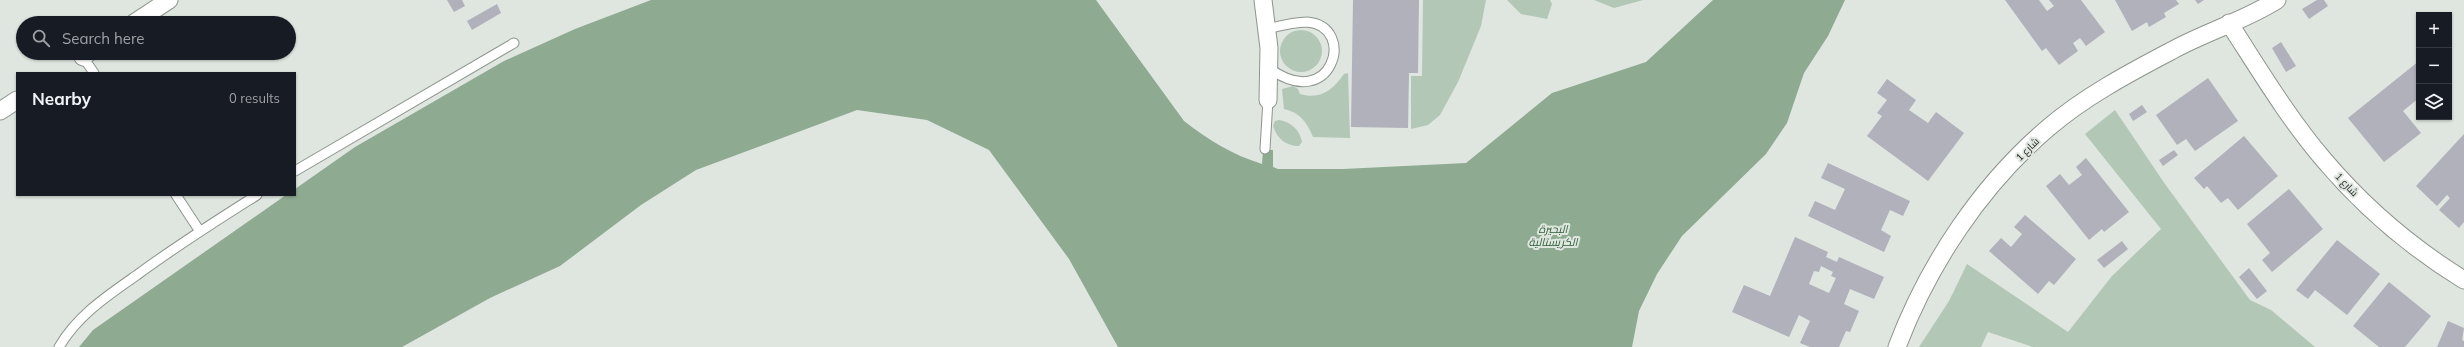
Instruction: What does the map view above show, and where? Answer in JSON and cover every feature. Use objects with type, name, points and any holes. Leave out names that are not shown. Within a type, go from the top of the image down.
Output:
[{"type":"street","points":[[145,16],[169,0]]},
{"type":"street","points":[[1263,0],[1267,28],[1269,68],[1268,100]]},
{"type":"street","name":"شارع 1","points":[[1896,347],[1929,277],[1955,235],[2008,168],[2048,128],[2120,79],[2172,50],[2277,0]]},
{"type":"street","name":"شارع 1","points":[[2229,23],[2300,129],[2344,182],[2377,213],[2426,254],[2464,280]]},
{"type":"street","points":[[0,111],[16,101]]},
{"type":"lane","points":[[1267,28],[1307,22],[1317,25],[1329,36],[1334,51],[1333,61],[1328,71],[1320,78],[1307,81],[1293,81],[1280,76],[1269,68]]},
{"type":"lane","points":[[296,170],[514,43]]},
{"type":"lane","points":[[88,60],[94,72]]},
{"type":"lane","points":[[1265,149],[1268,100]]},
{"type":"lane","points":[[177,196],[199,230]]},
{"type":"lane","points":[[58,347],[86,313],[199,230],[255,196]]},
{"type":"shaded area","points":[[1423,0],[1486,0],[1481,26],[1458,82],[1440,115],[1428,125],[1411,129],[1411,76],[1422,76]]},
{"type":"shaded area","points":[[1507,0],[1550,0],[1552,4],[1547,19],[1521,14]]},
{"type":"shaded area","points":[[1594,0],[1643,0],[1614,8]]},
{"type":"shaded area","points":[[1297,30],[1305,30],[1313,33],[1319,39],[1322,51],[1319,63],[1313,69],[1305,72],[1297,72],[1289,69],[1283,63],[1280,55],[1280,47],[1283,39],[1289,33]]},
{"type":"shaded area","points":[[1348,73],[1350,138],[1313,137],[1302,118],[1289,110],[1284,109],[1282,89],[1293,86],[1298,89],[1300,94],[1307,96],[1320,95],[1331,89],[1344,74]]},
{"type":"shaded area","points":[[2115,110],[2165,184],[2250,300],[2271,310],[2315,347],[2033,347],[1988,332],[1981,347],[1919,347],[1949,301],[1967,264],[2068,332],[2112,276],[2161,229],[2085,134]]},
{"type":"shaded area","points":[[1279,120],[1291,125],[1297,130],[1302,142],[1299,146],[1290,145],[1279,138],[1273,126],[1275,121]]},
{"type":"water","name":"البحيرة الكريستالية","points":[[651,0],[1096,0],[1184,121],[1203,135],[1231,151],[1262,164],[1263,150],[1273,150],[1273,167],[1278,169],[1343,169],[1466,163],[1552,93],[1646,62],[1713,0],[1845,0],[1828,36],[1804,73],[1787,123],[1766,154],[1682,236],[1657,274],[1639,311],[1632,347],[1118,347],[1069,259],[989,150],[927,120],[857,110],[696,170],[641,205],[560,266],[490,298],[402,347],[79,347],[93,330],[285,196],[296,196],[296,188],[355,147],[504,61],[575,29]]},
{"type":"building","points":[[447,0],[462,0],[465,6],[454,12]]},
{"type":"building","points":[[1353,0],[1419,0],[1418,73],[1409,73],[1408,128],[1351,127]]},
{"type":"building","points":[[2005,0],[2039,0],[2047,11],[2054,6],[2049,0],[2081,0],[2105,32],[2086,46],[2080,38],[2073,43],[2078,51],[2059,65],[2046,48],[2042,51]]},
{"type":"building","points":[[2115,0],[2176,0],[2179,4],[2164,13],[2166,17],[2149,27],[2147,22],[2132,31]]},
{"type":"building","points":[[2195,0],[2204,0],[2198,4]]},
{"type":"building","points":[[2317,0],[2324,0],[2328,6],[2309,19],[2302,9]]},
{"type":"building","points":[[497,4],[501,13],[472,30],[467,21]]},
{"type":"building","points":[[2281,42],[2296,66],[2286,72],[2272,48]]},
{"type":"building","points":[[2416,63],[2416,100],[2403,111],[2421,133],[2384,162],[2348,118]]},
{"type":"building","points":[[2208,78],[2238,121],[2195,151],[2186,139],[2177,145],[2156,115]]},
{"type":"building","points":[[1887,79],[1916,100],[1909,110],[1928,123],[1936,112],[1964,133],[1928,181],[1867,136],[1882,116],[1877,113],[1887,100],[1877,93]]},
{"type":"building","points":[[2142,105],[2147,112],[2133,121],[2129,114]]},
{"type":"building","points":[[2464,134],[2464,222],[2459,228],[2439,210],[2450,198],[2447,195],[2437,206],[2416,186]]},
{"type":"building","points":[[2244,136],[2278,176],[2238,210],[2228,198],[2221,203],[2207,186],[2204,189],[2194,178]]},
{"type":"building","points":[[2174,150],[2178,155],[2163,166],[2159,160]]},
{"type":"building","points":[[2086,158],[2129,212],[2104,232],[2102,229],[2089,240],[2046,186],[2060,174],[2069,185],[2082,175],[2076,167]]},
{"type":"building","points":[[1828,163],[1910,201],[1903,216],[1890,210],[1881,230],[1891,236],[1884,252],[1808,216],[1815,201],[1835,210],[1845,189],[1821,178]]},
{"type":"building","points":[[2289,189],[2323,229],[2272,272],[2262,260],[2270,253],[2247,224]]},
{"type":"building","points":[[2025,215],[2076,259],[2054,285],[2049,281],[2038,294],[1989,251],[2001,238],[2011,247],[2022,234],[2014,227]]},
{"type":"building","points":[[1795,237],[1828,252],[1826,257],[1837,262],[1839,257],[1884,277],[1874,299],[1850,289],[1844,304],[1859,311],[1850,332],[1846,331],[1839,347],[1810,347],[1800,343],[1810,321],[1799,315],[1789,337],[1732,312],[1744,285],[1770,296]],"holes":[[[1821,266],[1833,272],[1831,276],[1836,278],[1829,293],[1809,284],[1814,271],[1819,272]]]},
{"type":"building","points":[[2337,240],[2380,274],[2347,315],[2315,290],[2308,299],[2296,290]]},
{"type":"building","points":[[2122,241],[2128,249],[2104,268],[2097,260]]},
{"type":"building","points":[[2249,268],[2267,291],[2257,299],[2239,277]]},
{"type":"building","points":[[2389,282],[2431,316],[2405,347],[2379,347],[2353,326]]},
{"type":"building","points":[[2448,321],[2464,328],[2462,340],[2464,341],[2464,347],[2437,347]]}]
